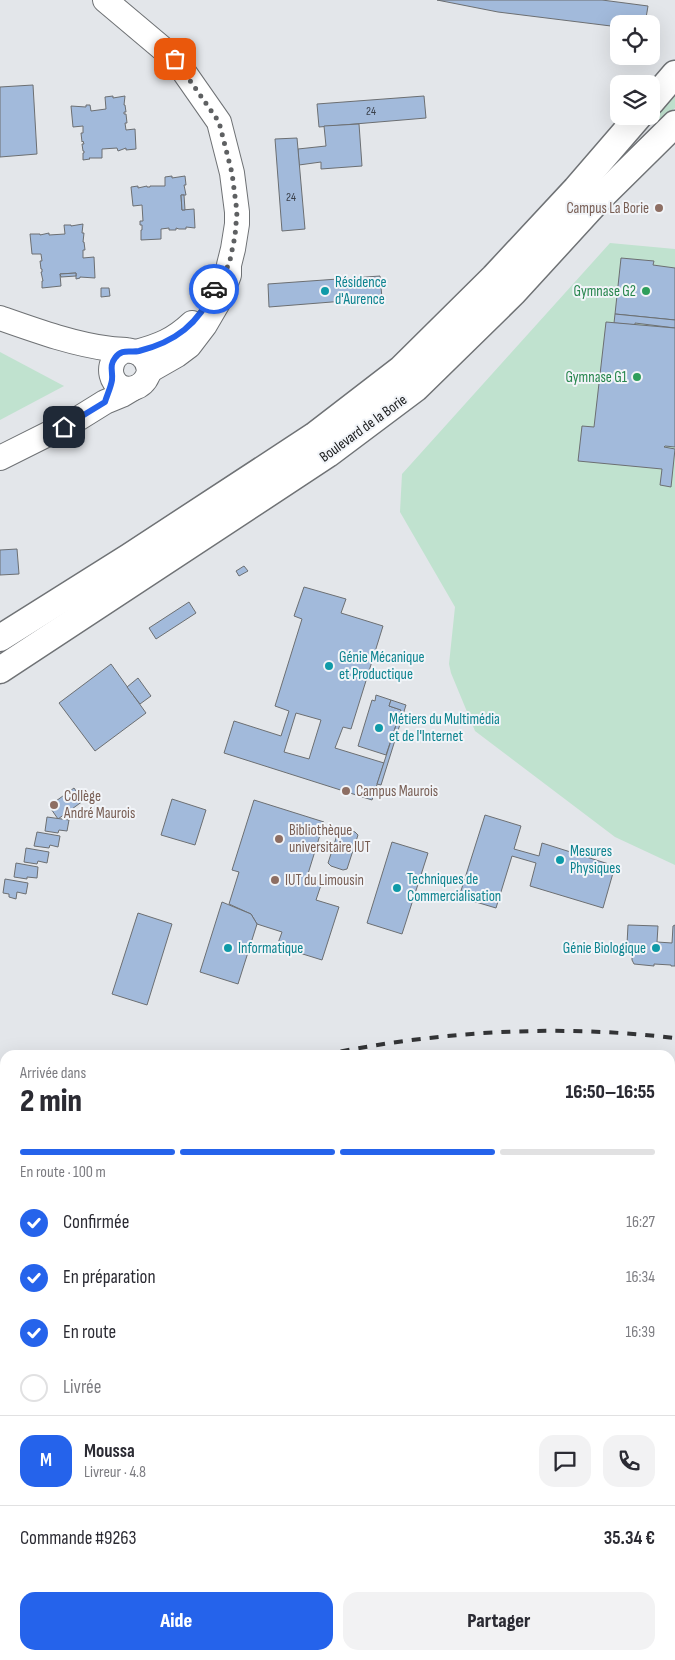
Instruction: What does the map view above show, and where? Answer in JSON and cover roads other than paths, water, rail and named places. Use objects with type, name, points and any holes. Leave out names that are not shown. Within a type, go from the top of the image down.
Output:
[{"type":"main road","points":[[660,92],[675,74]]},
{"type":"main road","name":"Boulevard de la Borie","points":[[0,670],[328,454],[416,388],[513,293],[600,198],[675,124]]},
{"type":"main road","name":"Boulevard de la Borie","points":[[0,638],[129,557],[314,436],[401,369],[494,276],[576,189],[631,125]]},
{"type":"street","points":[[0,318],[61,339],[95,346],[142,384],[149,372],[189,346],[201,331],[224,291],[229,275],[229,265],[237,224],[237,212],[232,173],[219,122],[175,59],[105,0]]},
{"type":"street","points":[[0,458],[76,420],[105,402],[123,367],[182,333],[195,319],[211,296],[222,273],[229,265]]},
{"type":"railway","points":[[350,1050],[410,1040],[498,1032],[587,1031],[675,1038]]},
{"type":"place","name":"Campus La Borie","points":[[659,208]]},
{"type":"place","name":"Résidence d'Aurence","points":[[325,291]]},
{"type":"place","name":"Gymnase G2","points":[[646,291]]},
{"type":"place","name":"Gymnase G1","points":[[637,377]]},
{"type":"place","name":"Génie Mécanique et Productique","points":[[329,666]]},
{"type":"place","name":"Métiers du Multimédia et de l'Internet","points":[[379,728]]},
{"type":"place","name":"Campus Maurois","points":[[346,791]]},
{"type":"place","name":"Collège André Maurois","points":[[54,805]]},
{"type":"place","name":"Bibliothèque universitaire IUT","points":[[279,839]]},
{"type":"place","name":"Mesures Physiques","points":[[560,860]]},
{"type":"place","name":"IUT du Limousin","points":[[275,880]]},
{"type":"place","name":"Techniques de Commercialisation","points":[[397,888]]},
{"type":"place","name":"Informatique","points":[[228,948]]},
{"type":"place","name":"Génie Biologique","points":[[656,948]]}]
